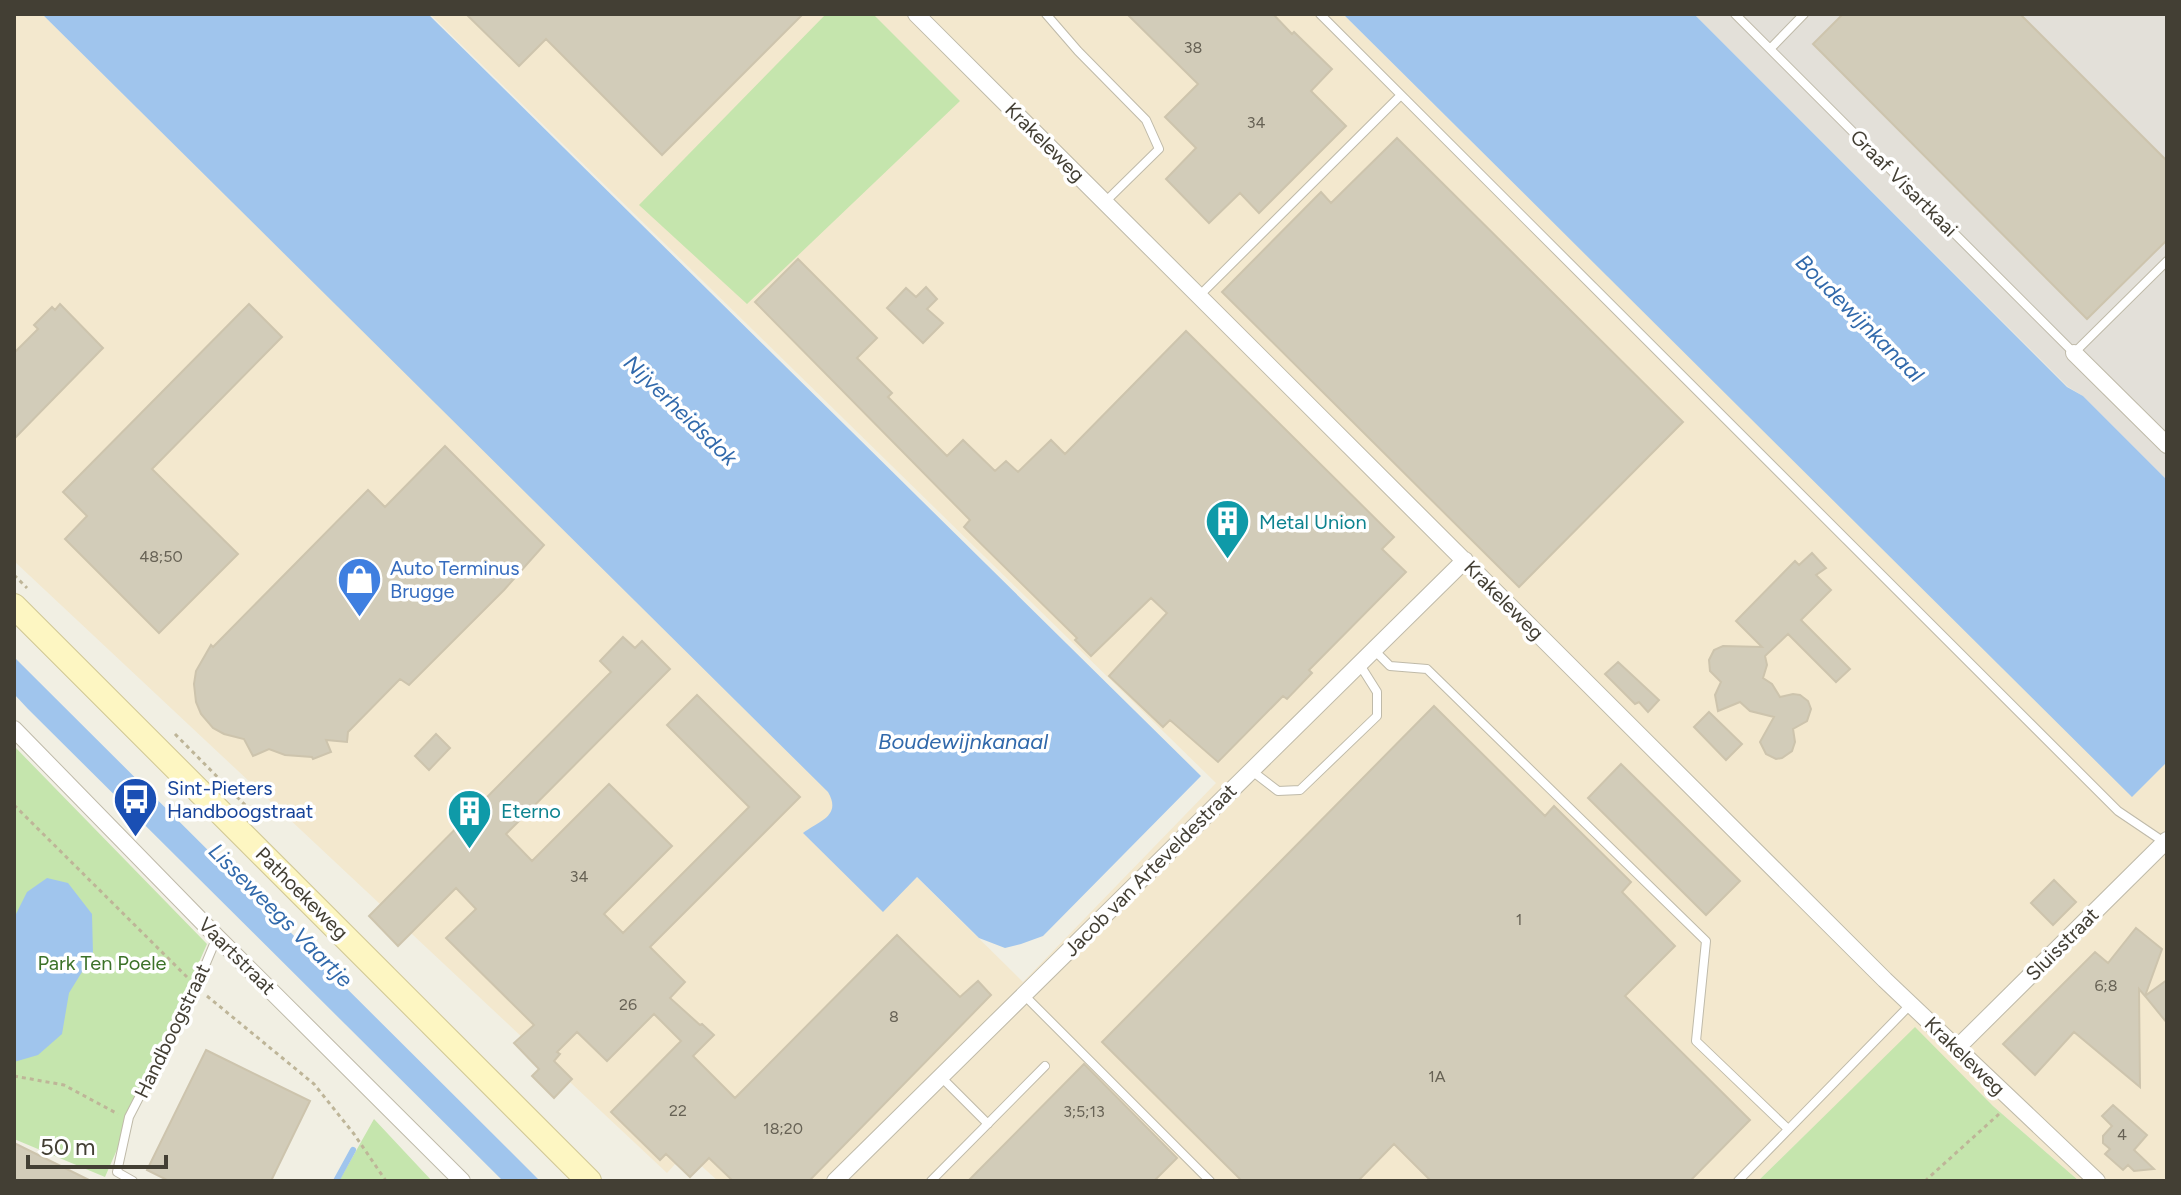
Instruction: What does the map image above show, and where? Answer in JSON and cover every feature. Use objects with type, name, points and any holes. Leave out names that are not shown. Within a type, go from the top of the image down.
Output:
[{"type":"main road","name":"Pathoekeweg","points":[[14,606],[589,1181]]},
{"type":"street","name":"Krakeleweg","points":[[916,14],[1910,1004],[2097,1181]]},
{"type":"street","points":[[2074,353],[2167,445]]},
{"type":"street","name":"Jacob van Arteveldestraat","points":[[835,1181],[1465,560]]},
{"type":"street","name":"Vaartstraat","points":[[14,729],[462,1181]]},
{"type":"street","name":"Sluisstraat","points":[[1957,1048],[2166,841]]},
{"type":"lane","points":[[1046,14],[1146,120],[1159,149],[1105,202]]},
{"type":"lane","points":[[1320,14],[2118,811],[2166,841]]},
{"type":"lane","name":"Graaf Visartkaai","points":[[1735,14],[2074,353]]},
{"type":"lane","points":[[1770,49],[1804,14]]},
{"type":"lane","points":[[1199,296],[1401,95]]},
{"type":"lane","points":[[2074,353],[2167,261]]},
{"type":"lane","points":[[1374,650],[1390,666],[1427,669],[1706,941],[1696,1041],[1788,1129]]},
{"type":"lane","points":[[1251,770],[1278,791],[1300,790],[1377,716],[1377,692],[1359,664]]},
{"type":"lane","name":"Handboogstraat","points":[[133,1181],[116,1176],[129,1117],[196,987],[217,937]]},
{"type":"lane","points":[[1023,995],[1210,1181]]},
{"type":"lane","points":[[1738,1181],[1910,1004]]},
{"type":"lane","points":[[931,1181],[1045,1066]]},
{"type":"lane","points":[[941,1077],[988,1124]]},
{"type":"path","points":[[14,1076],[64,1085],[122,1117],[129,1117]]},
{"type":"path","points":[[1925,1181],[2013,1102]]},
{"type":"shaded area","points":[[14,14],[42,14],[1023,982],[1216,783],[430,14],[1343,14],[2132,796],[2167,762],[2167,1181],[2079,1181],[1993,1106],[1915,1028],[1758,1181],[718,1181],[686,1152],[667,1173],[14,561]]},
{"type":"shaded area","points":[[1694,14],[2167,14],[2167,480],[2083,396],[2068,387]]},
{"type":"green space","points":[[826,14],[873,14],[960,101],[747,304],[639,205]]},
{"type":"green space","name":"Park Ten Poele","points":[[14,746],[207,944],[105,1177],[14,1139]]},
{"type":"green space","points":[[1915,1027],[1993,1106],[2079,1181],[1758,1181]]},
{"type":"green space","points":[[374,1119],[432,1181],[339,1181]]},
{"type":"water","name":"Boudewijnkanaal","points":[[42,14],[428,14],[1201,776],[1043,936],[1005,948],[979,938],[917,877],[883,912],[803,833],[827,817],[832,807],[828,792]]},
{"type":"water","name":"Boudewijnkanaal","points":[[1343,14],[1694,14],[2067,387],[2083,396],[2167,480],[2167,762],[2132,797]]},
{"type":"water","points":[[14,657],[540,1181],[503,1181],[28,709],[14,694]]},
{"type":"water","points":[[47,878],[68,883],[92,914],[93,954],[69,993],[62,1034],[38,1055],[14,1062],[14,918],[27,892]]},
{"type":"building","points":[[466,14],[803,14],[662,155],[546,39],[519,66]]},
{"type":"building","points":[[1127,14],[1273,14],[1332,69],[1311,91],[1346,126],[1259,213],[1240,193],[1209,223],[1166,179],[1196,148],[1165,117],[1198,84]]},
{"type":"building","points":[[1843,14],[2020,14],[2167,161],[2167,240],[2087,319],[1813,44]]},
{"type":"building","points":[[1397,138],[1683,422],[1519,587],[1222,292],[1321,192],[1331,203]]},
{"type":"building","name":"Metal Union","points":[[798,259],[877,338],[857,358],[892,393],[888,397],[947,456],[963,440],[995,471],[1006,461],[1018,472],[1051,440],[1065,454],[1186,331],[1394,537],[1382,549],[1406,572],[1309,670],[1312,673],[1287,699],[1283,696],[1218,762],[1170,720],[1163,727],[1109,676],[1167,613],[1151,598],[1091,656],[1075,640],[1077,638],[964,527],[970,520],[755,302]]},
{"type":"building","points":[[926,287],[937,299],[927,309],[943,323],[923,343],[887,308],[906,288],[916,297]]},
{"type":"building","points":[[60,304],[103,348],[14,439],[14,353],[38,329],[34,325],[52,307],[55,310]]},
{"type":"building","points":[[249,304],[282,337],[152,469],[238,554],[159,633],[65,539],[87,516],[63,492]]},
{"type":"building","name":"Auto Terminus Brugge","points":[[445,446],[544,545],[504,590],[409,685],[400,679],[348,732],[347,742],[326,740],[331,752],[313,759],[269,749],[253,756],[244,739],[213,728],[201,714],[194,684],[196,671],[211,645],[213,647],[368,490],[385,507]]},
{"type":"building","points":[[1812,553],[1826,568],[1816,575],[1831,590],[1801,620],[1850,669],[1836,682],[1788,634],[1765,656],[1767,665],[1763,678],[1772,684],[1780,697],[1800,695],[1808,701],[1811,709],[1807,721],[1793,729],[1795,742],[1792,751],[1776,759],[1766,754],[1760,742],[1774,717],[1750,711],[1740,702],[1718,711],[1715,695],[1721,682],[1710,671],[1709,660],[1714,650],[1723,646],[1762,647],[1736,621],[1795,561],[1799,565]]},
{"type":"building","points":[[623,637],[635,648],[642,641],[670,669],[506,834],[532,861],[609,784],[672,846],[604,914],[623,933],[749,807],[667,725],[697,695],[800,797],[650,947],[685,982],[670,998],[714,1035],[693,1056],[735,1098],[897,935],[960,997],[978,981],[991,995],[809,1181],[733,1181],[709,1158],[690,1177],[666,1154],[660,1160],[611,1112],[681,1041],[654,1014],[607,1061],[577,1032],[557,1052],[560,1054],[554,1061],[572,1079],[554,1098],[532,1076],[539,1069],[514,1043],[534,1025],[446,938],[476,909],[456,888],[398,946],[369,916],[611,672],[600,661]]},
{"type":"building","points":[[1618,662],[1659,700],[1648,712],[1639,702],[1635,704],[1605,674]]},
{"type":"building","points":[[1434,706],[1545,816],[1554,806],[1631,882],[1622,892],[1675,946],[1625,996],[1750,1120],[1690,1181],[1431,1181],[1394,1144],[1358,1181],[1242,1181],[1102,1042]]},
{"type":"building","points":[[1709,712],[1742,744],[1726,760],[1694,727]]},
{"type":"building","points":[[436,734],[450,748],[429,770],[415,756]]},
{"type":"building","points":[[1621,764],[1740,881],[1706,915],[1588,798]]},
{"type":"building","points":[[2054,880],[2076,902],[2053,925],[2031,903]]},
{"type":"building","points":[[2136,928],[2162,949],[2145,996],[2139,989],[2140,1087],[2074,1032],[2035,1075],[2003,1044],[2095,952],[2108,963]]},
{"type":"building","points":[[2167,980],[2167,1023],[2145,996]]},
{"type":"building","points":[[206,1050],[310,1101],[271,1181],[169,1181],[147,1170]]},
{"type":"building","points":[[1084,1064],[1177,1158],[1154,1181],[968,1181]]},
{"type":"building","points":[[2113,1105],[2147,1135],[2134,1150],[2154,1169],[2134,1171],[2128,1165],[2123,1170],[2105,1154],[2110,1149],[2103,1143],[2103,1136],[2112,1126],[2102,1116]]},
{"type":"building","points":[[14,1143],[91,1181],[14,1181]]},
{"type":"waterway","points":[[336,1181],[353,1150]]},
{"type":"place","name":"Metal Union","points":[[1228,561]]},
{"type":"place","name":"Auto Terminus Brugge","points":[[359,618]]},
{"type":"place","name":"Sint-Pieters Handboogstraat","points":[[136,839]]},
{"type":"place","name":"Eterno","points":[[470,850]]},
{"type":"water label","name":"Nijverheidsdok","points":[[681,410]]},
{"type":"water label","name":"Lisseweegs Vaartje","points":[[281,915]]}]
